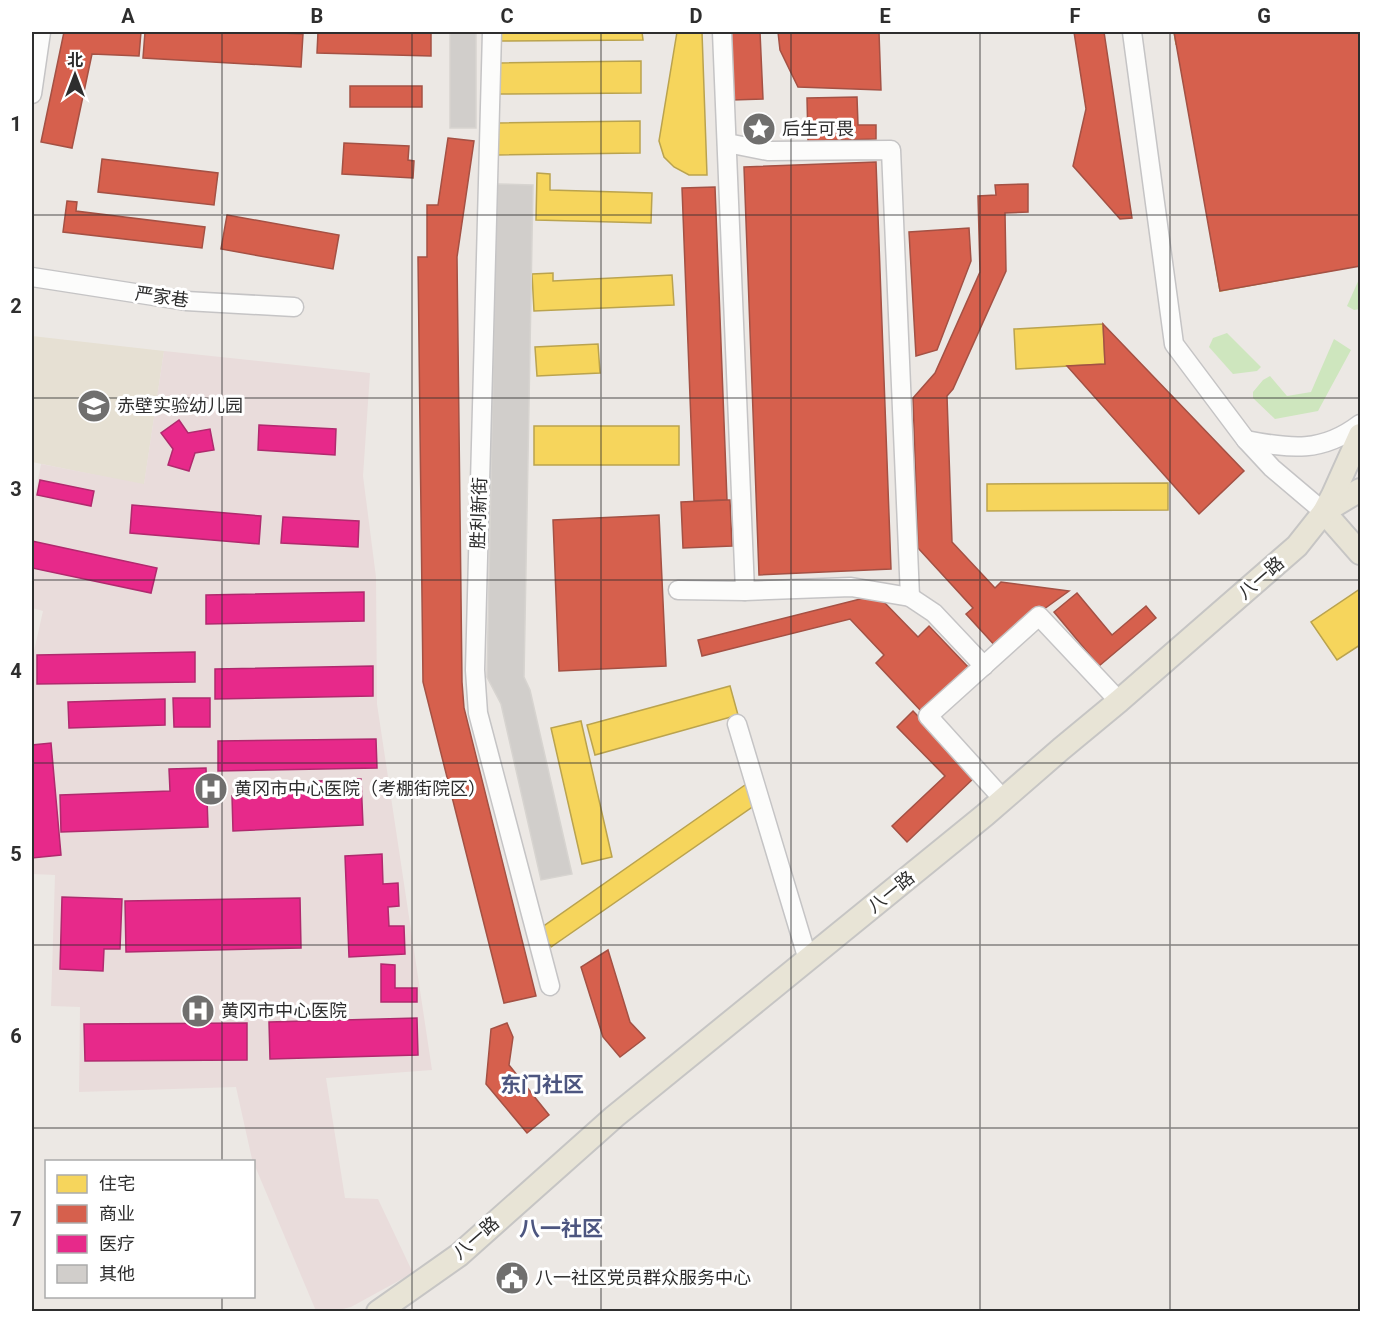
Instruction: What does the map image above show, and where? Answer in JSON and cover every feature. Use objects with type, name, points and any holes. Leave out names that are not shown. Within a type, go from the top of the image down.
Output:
[{"type":"main road","name":"八一路","points":[[378,1311],[459,1255],[614,1118],[1003,799],[1298,546],[1324,512],[1355,455],[1360,435]]},
{"type":"main road","points":[[1360,490],[1324,512],[1360,554]]},
{"type":"street","points":[[32,94],[41,32]]},
{"type":"street","name":"胜利新街","points":[[492,32],[475,670],[478,712],[550,986]]},
{"type":"street","points":[[722,32],[745,591]]},
{"type":"street","points":[[1132,32],[1174,344],[1246,440],[1272,468],[1324,512]]},
{"type":"street","points":[[728,143],[768,151],[891,150],[910,597]]},
{"type":"street","name":"严家巷","points":[[32,277],[186,301],[294,307]]},
{"type":"street","points":[[1246,440],[1275,446],[1302,447],[1329,443],[1360,424]]},
{"type":"street","points":[[678,590],[850,588],[910,597],[934,613],[984,666]]},
{"type":"street","points":[[1003,799],[928,716],[1039,616],[1119,701]]},
{"type":"street","points":[[737,724],[808,960]]},
{"type":"shaded area","name":"赤壁实验幼儿园","points":[[32,336],[164,351],[144,485],[32,462]]},
{"type":"shaded area","name":"黄冈市中心医院（考棚街院区）","points":[[164,351],[370,373],[363,476],[376,577],[377,704],[432,1070],[326,1078],[345,1198],[378,1199],[413,1273],[351,1307],[334,1311],[316,1311],[255,1166],[255,1160],[252,1159],[236,1087],[79,1092],[80,1007],[51,1006],[55,875],[32,874],[32,660],[43,611],[32,608],[32,510],[41,464],[144,484]]},
{"type":"green space","points":[[1360,277],[1360,309],[1354,310],[1347,306]]},
{"type":"green space","points":[[1227,333],[1261,367],[1257,371],[1233,374],[1209,347],[1213,338]]},
{"type":"green space","points":[[1334,339],[1351,350],[1318,411],[1275,419],[1253,398],[1253,392],[1263,380],[1270,376],[1287,396],[1311,392]]},
{"type":"building: 住宅","points":[[500,32],[642,32],[643,40],[500,41]]},
{"type":"building: 住宅","points":[[677,32],[702,32],[707,175],[689,175],[674,167],[664,157],[659,141]]},
{"type":"building: 住宅","points":[[1174,32],[1224,32],[1224,35],[1176,44]]},
{"type":"building: 住宅","points":[[641,61],[641,93],[499,94],[499,63]]},
{"type":"building: 住宅","points":[[640,121],[640,153],[497,155],[497,123]]},
{"type":"building: 住宅","points":[[537,173],[550,174],[550,190],[652,193],[651,223],[536,220]]},
{"type":"building: 住宅","points":[[1325,219],[1335,270],[1220,291],[1212,242]]},
{"type":"building: 住宅","points":[[553,273],[553,281],[672,275],[674,305],[534,311],[532,274]]},
{"type":"building: 住宅","points":[[1103,324],[1105,364],[1016,369],[1014,329]]},
{"type":"building: 住宅","points":[[598,344],[600,373],[537,376],[535,347]]},
{"type":"building: 住宅","points":[[534,426],[679,426],[679,465],[534,465]]},
{"type":"building: 住宅","points":[[1168,483],[1168,510],[987,511],[987,484]]},
{"type":"building: 住宅","points":[[1360,589],[1360,645],[1337,660],[1311,622]]},
{"type":"building: 住宅","points":[[730,686],[738,715],[595,755],[587,725]]},
{"type":"building: 住宅","points":[[581,721],[612,857],[582,864],[551,728]]},
{"type":"building: 住宅","points":[[745,785],[758,803],[551,947],[538,930]]},
{"type":"building: 商业","points":[[64,32],[141,32],[139,56],[92,54],[72,148],[41,142]]},
{"type":"building: 商业","points":[[145,32],[303,34],[301,67],[143,58]]},
{"type":"building: 商业","points":[[318,32],[431,33],[431,56],[317,53]]},
{"type":"building: 商业","points":[[729,32],[760,32],[763,99],[732,100]]},
{"type":"building: 商业","points":[[778,32],[879,32],[881,90],[798,87],[780,50]]},
{"type":"building: 商业","points":[[1074,32],[1104,32],[1132,218],[1120,219],[1073,166],[1086,109]]},
{"type":"building: 商业","points":[[1174,32],[1360,32],[1360,266],[1220,291]]},
{"type":"building: 商业","points":[[350,86],[422,86],[422,107],[350,107]]},
{"type":"building: 商业","points":[[857,97],[858,125],[876,125],[876,139],[808,141],[807,98]]},
{"type":"building: 商业","points":[[448,138],[474,141],[457,257],[464,708],[536,996],[504,1003],[423,682],[418,257],[427,257],[427,205],[438,205]]},
{"type":"building: 商业","points":[[344,143],[409,146],[408,160],[414,161],[413,178],[342,174]]},
{"type":"building: 商业","points":[[102,159],[218,173],[214,205],[98,192]]},
{"type":"building: 商业","points":[[876,162],[891,569],[759,575],[744,167]]},
{"type":"building: 商业","points":[[1028,184],[1028,212],[1005,213],[1006,271],[953,389],[947,396],[952,542],[995,588],[1001,582],[1069,591],[1033,617],[998,649],[966,614],[973,608],[918,548],[913,398],[935,373],[980,272],[978,196],[996,195],[995,185]]},
{"type":"building: 商业","points":[[715,187],[727,500],[694,501],[682,188]]},
{"type":"building: 商业","points":[[67,201],[77,202],[76,211],[205,227],[202,248],[63,232]]},
{"type":"building: 商业","points":[[227,215],[339,235],[333,269],[221,249]]},
{"type":"building: 商业","points":[[969,228],[971,261],[937,350],[916,356],[909,232]]},
{"type":"building: 商业","points":[[1103,324],[1244,471],[1199,514],[1067,366],[1105,364]]},
{"type":"building: 商业","points":[[730,500],[732,546],[683,548],[681,502]]},
{"type":"building: 商业","points":[[659,515],[666,666],[559,671],[553,520]]},
{"type":"building: 商业","points":[[1077,593],[1112,635],[1146,606],[1156,618],[1099,666],[1054,612]]},
{"type":"building: 商业","points":[[872,596],[885,603],[918,637],[929,626],[969,668],[922,712],[876,663],[884,655],[850,619],[702,656],[698,640]]},
{"type":"building: 商业","points":[[913,711],[976,776],[907,842],[892,826],[945,776],[897,727]]},
{"type":"building: 商业","points":[[608,950],[630,1022],[645,1038],[620,1057],[603,1037],[581,967]]},
{"type":"building: 商业","points":[[507,1023],[513,1037],[509,1065],[549,1115],[527,1133],[486,1084],[491,1029]]},
{"type":"building: 医疗","points":[[179,420],[188,433],[210,429],[214,450],[195,453],[189,471],[168,465],[173,449],[161,433]]},
{"type":"building: 医疗","points":[[259,425],[336,429],[335,455],[258,450]]},
{"type":"building: 医疗","points":[[40,480],[94,491],[91,506],[37,495]]},
{"type":"building: 医疗","points":[[132,505],[261,516],[259,544],[130,533]]},
{"type":"building: 医疗","points":[[283,517],[359,521],[358,547],[281,543]]},
{"type":"building: 医疗","points":[[32,541],[157,568],[151,593],[32,568]]},
{"type":"building: 医疗","points":[[364,592],[364,621],[206,624],[206,595]]},
{"type":"building: 医疗","points":[[195,652],[195,682],[37,684],[37,655]]},
{"type":"building: 医疗","points":[[373,666],[373,696],[215,699],[215,669]]},
{"type":"building: 医疗","points":[[173,698],[210,698],[210,727],[174,727]]},
{"type":"building: 医疗","points":[[165,699],[165,725],[69,728],[68,702]]},
{"type":"building: 医疗","points":[[376,739],[377,768],[218,771],[218,741]]},
{"type":"building: 医疗","points":[[51,743],[61,855],[32,858],[32,745]]},
{"type":"building: 医疗","points":[[206,768],[208,827],[61,832],[60,795],[170,791],[169,769]]},
{"type":"building: 医疗","points":[[361,779],[363,825],[233,831],[232,796],[319,792],[319,781]]},
{"type":"building: 医疗","points":[[382,854],[383,884],[398,883],[399,906],[388,907],[389,926],[404,926],[405,954],[349,957],[345,856]]},
{"type":"building: 医疗","points":[[62,897],[122,899],[120,949],[104,949],[103,971],[60,969]]},
{"type":"building: 医疗","points":[[300,898],[301,948],[126,952],[125,901]]},
{"type":"building: 医疗","points":[[381,964],[395,965],[395,988],[417,988],[417,1002],[381,1002]]},
{"type":"building: 医疗","points":[[417,1018],[418,1055],[270,1059],[269,1022]]},
{"type":"building: 医疗","points":[[247,1023],[247,1060],[85,1061],[84,1024]]},
{"type":"building: 其他","points":[[450,32],[476,32],[476,128],[450,128]]},
{"type":"building: 其他","points":[[497,184],[533,185],[524,677],[530,690],[572,874],[541,880],[501,704],[487,677]]},
{"type":"place","name":"后生可畏","points":[[759,129]]},
{"type":"place","name":"赤壁实验幼儿园","points":[[94,406]]},
{"type":"place","name":"黄冈市中心医院（考棚街院区）","points":[[211,789]]},
{"type":"place","name":"黄冈市中心医院","points":[[198,1011]]},
{"type":"place","name":"八一社区党员群众服务中心","points":[[512,1278]]},
{"type":"district","name":"东门社区","points":[[542,1085]]},
{"type":"district","name":"八一社区","points":[[561,1229]]}]
